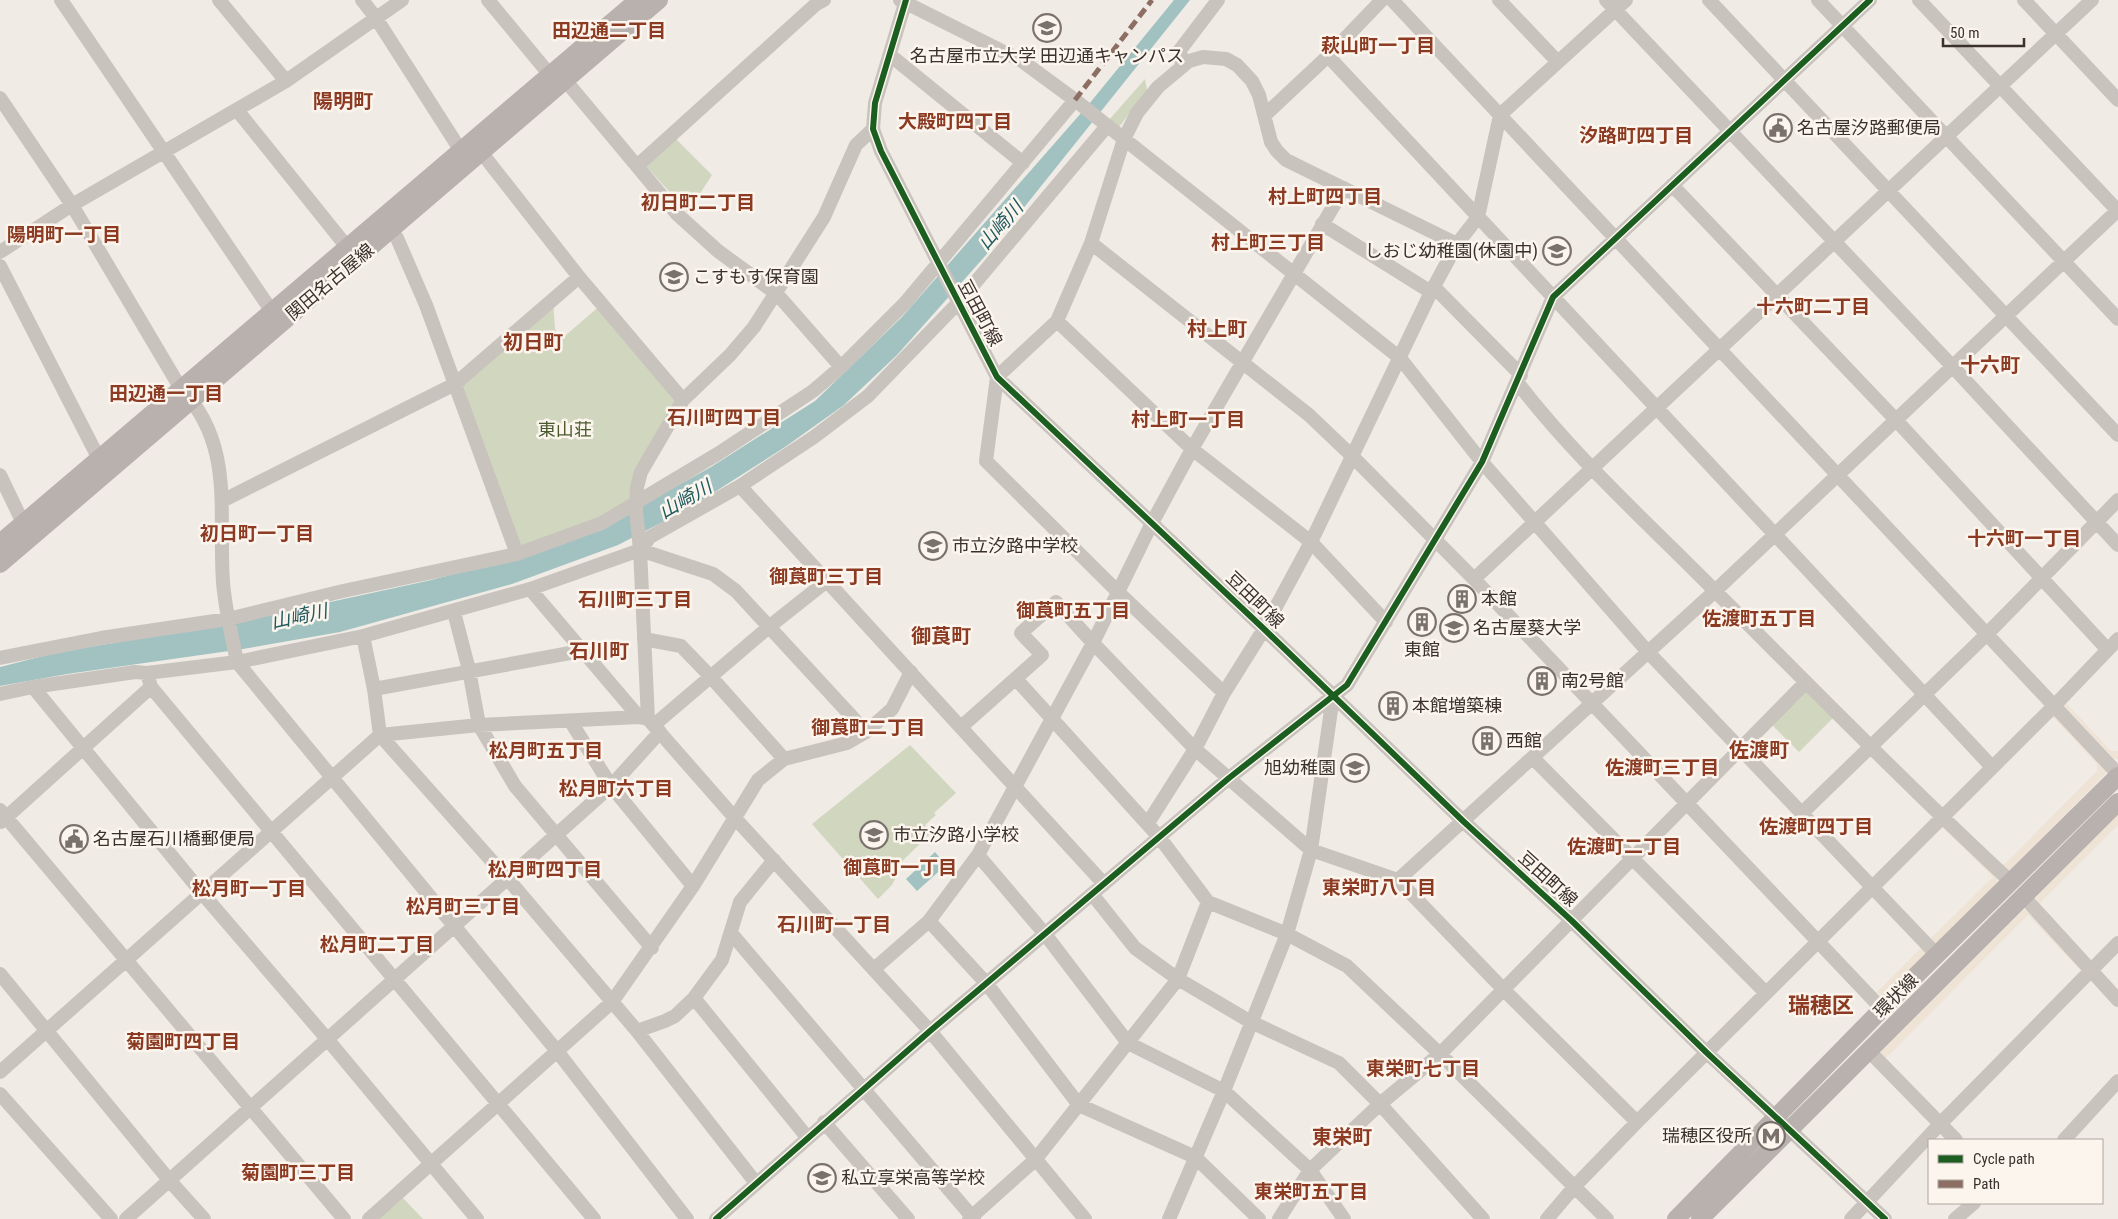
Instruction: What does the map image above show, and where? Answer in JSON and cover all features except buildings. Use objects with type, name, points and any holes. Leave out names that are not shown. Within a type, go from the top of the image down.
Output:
[{"type":"main road","name":"関田名古屋線","points":[[0,564],[104,465],[386,224],[481,152],[638,0]]},
{"type":"main road","name":"関田名古屋線","points":[[276,318],[346,247],[386,224],[461,151],[659,0]]},
{"type":"main road","name":"関田名古屋線","points":[[0,543],[23,523],[104,465]]},
{"type":"main road","name":"環状線","points":[[1700,1219],[1882,1009],[2118,775]]},
{"type":"main road","name":"環状線","points":[[1676,1219],[1868,1050],[2118,802]]},
{"type":"street","points":[[61,0],[276,318]]},
{"type":"street","points":[[219,0],[286,81]]},
{"type":"street","points":[[362,0],[376,18],[461,151]]},
{"type":"street","points":[[0,252],[72,205],[286,81],[402,0]]},
{"type":"street","points":[[488,0],[637,166],[677,214],[718,251],[777,294],[841,367]]},
{"type":"street","points":[[637,166],[815,5],[824,0]]},
{"type":"street","points":[[1182,66],[1180,50],[1218,0]]},
{"type":"street","points":[[1265,115],[1328,56],[1382,0]]},
{"type":"street","points":[[1392,0],[2118,775]]},
{"type":"street","points":[[1499,0],[1558,62]]},
{"type":"street","points":[[1148,824],[1195,749],[1224,693],[1264,629],[1311,542],[1433,290],[1457,244],[1478,217],[1500,116],[1558,62],[1611,5],[1626,0]]},
{"type":"street","points":[[1709,0],[2118,434]]},
{"type":"street","points":[[1818,0],[2118,319]]},
{"type":"street","points":[[716,1219],[930,1030],[987,984],[1229,778],[1346,685],[1482,462],[1553,297],[1870,0]]},
{"type":"street","points":[[1398,880],[1715,591],[2118,211],[1919,0]]},
{"type":"street","points":[[2024,0],[2118,100]]},
{"type":"street","points":[[1474,579],[2092,0]]},
{"type":"street","points":[[904,1],[1022,60],[1400,358],[1482,462],[1648,652],[1937,955]]},
{"type":"street","name":"豆田町線","points":[[904,1],[875,104],[873,129],[881,151],[997,377],[1264,629],[1463,821],[1572,921],[1706,1052],[1885,1219]]},
{"type":"street","points":[[1611,5],[1952,366],[2118,545]]},
{"type":"street","points":[[890,55],[1023,163]]},
{"type":"street","points":[[1328,56],[1992,767]]},
{"type":"street","points":[[1224,693],[1118,592],[986,460],[997,377],[1058,321],[1091,243],[1124,139],[1138,113],[1158,87],[1182,66],[1203,57],[1226,59],[1236,65],[1255,88],[1272,142],[1277,151],[1286,160],[1457,244]]},
{"type":"street","points":[[0,98],[72,205],[210,432],[218,459],[222,501],[223,582],[236,657],[331,778],[557,1052],[687,1219]]},
{"type":"street","points":[[0,658],[101,638],[229,620],[343,591],[517,554],[602,523],[636,507],[812,391],[841,367],[939,267],[1023,163],[1076,102]]},
{"type":"street","points":[[237,110],[346,247]]},
{"type":"street","points":[[0,694],[33,687],[135,672],[147,673],[363,636],[454,612],[530,589],[640,550],[650,537],[740,486],[814,437],[868,396],[957,301],[1106,125]]},
{"type":"street","points":[[650,723],[636,507],[636,486],[641,472],[683,400],[730,355],[754,327],[777,294],[824,217],[856,145],[873,129]]},
{"type":"street","points":[[481,152],[579,277],[683,400]]},
{"type":"street","points":[[1672,185],[1896,420],[2107,649]]},
{"type":"street","points":[[874,969],[929,921],[978,855],[1093,643],[1152,523],[1192,449],[1344,188]]},
{"type":"street","points":[[386,224],[397,238],[422,297],[517,554]]},
{"type":"street","points":[[1322,224],[1433,290],[1519,378],[1547,420],[1592,468],[1871,747],[2010,881]]},
{"type":"street","points":[[1091,243],[1309,415],[1352,456],[1474,579],[1819,940],[1882,1009]]},
{"type":"street","points":[[0,266],[104,465]]},
{"type":"street","points":[[222,501],[455,384],[579,277]]},
{"type":"street","points":[[1058,321],[1192,449],[1311,542],[1386,622]]},
{"type":"street","points":[[0,475],[23,523]]},
{"type":"street","points":[[740,486],[1104,884]]},
{"type":"street","points":[[1801,814],[1987,634],[2118,500]]},
{"type":"street","points":[[640,550],[712,574],[736,591],[866,732]]},
{"type":"street","points":[[126,1219],[396,980],[611,786],[650,723],[711,677],[770,626],[828,580]]},
{"type":"street","points":[[530,589],[581,651],[650,723],[930,1030],[1084,1219]]},
{"type":"street","points":[[961,727],[1042,655],[1021,633],[1056,602],[1195,749],[1310,850],[1398,880],[1504,990],[1637,1122]]},
{"type":"street","points":[[454,612],[469,670],[479,725],[515,786],[652,948]]},
{"type":"street","points":[[363,636],[374,689],[380,735],[508,878],[636,1031],[756,1182]]},
{"type":"street","points":[[644,639],[681,646],[784,759]]},
{"type":"street","points":[[1546,1219],[1575,1186],[1765,992],[2054,706],[2118,639]]},
{"type":"street","points":[[374,689],[469,670],[581,651]]},
{"type":"street","points":[[369,1219],[612,1002],[652,948],[693,886],[758,780],[784,759],[847,743],[866,732],[892,708],[911,672]]},
{"type":"street","points":[[147,673],[151,687],[594,1219]]},
{"type":"street","points":[[1016,679],[1148,824],[1208,902],[1286,934],[1347,966],[1440,1054],[1607,1219]]},
{"type":"street","points":[[1279,1219],[1310,1170],[1380,1104],[1440,1054],[1806,682]]},
{"type":"street","points":[[33,687],[202,894],[328,1040],[477,1219]]},
{"type":"street","points":[[151,687],[83,749],[2,817],[127,960],[344,1219]]},
{"type":"street","points":[[1169,1219],[1224,1091],[1286,934],[1310,850],[1333,696]]},
{"type":"street","points":[[0,1072],[380,735],[479,725],[571,722],[650,723]]},
{"type":"street","points":[[571,722],[611,786],[693,886]]},
{"type":"street","points":[[1533,758],[1631,859],[1765,992]]},
{"type":"street","points":[[978,855],[1045,934],[1128,1043],[1224,1091],[1310,1170],[1344,1219]]},
{"type":"street","points":[[636,1031],[670,1018],[694,998],[722,960],[740,902],[774,860]]},
{"type":"street","points":[[1092,894],[1135,948],[1178,979],[1251,1022],[1339,1063],[1380,1104],[1484,1219]]},
{"type":"street","points":[[2024,896],[2090,972],[2118,1000]]},
{"type":"street","points":[[731,933],[971,1218],[1035,1160],[1178,979],[1208,902]]},
{"type":"street","points":[[929,921],[987,984],[1079,1105],[1195,1156],[1259,1219]]},
{"type":"street","points":[[1851,1219],[1940,1124],[2118,942]]},
{"type":"street","points":[[0,974],[169,1180],[204,1219]]},
{"type":"street","points":[[694,998],[807,1137]]},
{"type":"street","points":[[1868,1050],[1955,1139]]},
{"type":"street","points":[[2065,1139],[2118,1081]]},
{"type":"street","points":[[0,1094],[111,1219]]},
{"type":"street","points":[[824,1122],[908,1219]]},
{"type":"street","points":[[1956,1219],[1973,1204]]},
{"type":"green space","points":[[1145,79],[1147,90],[1119,127],[1109,120]]},
{"type":"green space","points":[[675,138],[712,175],[688,212],[646,166]]},
{"type":"green space","name":"東山荘","points":[[553,300],[555,328],[559,341],[602,304],[683,400],[641,472],[636,510],[517,554],[455,384]]},
{"type":"green space","points":[[1807,688],[1835,716],[1799,752],[1771,724]]},
{"type":"green space","points":[[910,745],[956,793],[934,813],[936,815],[925,825],[931,833],[892,871],[896,877],[892,885],[878,899],[812,824]]},
{"type":"green space","points":[[403,1198],[423,1219],[378,1219]]},
{"type":"shaded area","points":[[2066,699],[2066,703],[2111,751],[2118,751],[2118,759],[2113,758],[2064,705]]},
{"type":"shaded area","points":[[2052,714],[2105,768],[2106,773],[2013,868],[2008,870],[2001,864],[2005,864],[2097,771],[2097,764]]},
{"type":"shaded area","points":[[2118,813],[2118,825],[2041,902],[2041,907],[2036,897]]},
{"type":"shaded area","points":[[1941,825],[1997,880],[1996,885],[1938,943],[1934,944],[1929,940],[1993,877],[1942,827],[1938,827]]},
{"type":"shaded area","points":[[2023,910],[2029,911],[2082,967],[2082,972],[2028,915],[1884,1060],[1881,1051]]},
{"type":"shaded area","points":[[1923,946],[1927,953],[1883,996],[1880,995],[1877,992]]},
{"type":"water","name":"山崎川","points":[[1174,0],[1190,0],[986,255],[897,355],[844,405],[785,447],[688,509],[618,545],[512,584],[340,632],[243,649],[67,674],[0,686],[0,667],[59,652],[233,623],[427,581],[543,551],[621,517],[711,467],[815,401],[902,317],[1089,104]]},
{"type":"water","points":[[935,852],[946,865],[917,891],[906,879]]},
{"type":"marked path","points":[[1075,100],[1152,0]]},
{"type":"cycle path","points":[[906,0],[875,103],[873,129],[881,151],[997,377],[1264,629],[1463,821],[1572,921],[1706,1052],[1885,1219]]},
{"type":"cycle path","points":[[716,1219],[930,1031],[1229,778],[1347,685],[1482,462],[1553,297],[1870,0]]},
{"type":"place","name":"名古屋市立大学 田辺通キャンパス","points":[[1047,28]]},
{"type":"place","name":"名古屋汐路郵便局","points":[[1778,128]]},
{"type":"place","name":"しおじ幼稚園(休園中)","points":[[1557,251]]},
{"type":"place","name":"こすもす保育園","points":[[674,277]]},
{"type":"place","name":"市立汐路中学校","points":[[933,546]]},
{"type":"place","name":"本館","points":[[1462,599]]},
{"type":"place","name":"東館","points":[[1422,622]]},
{"type":"place","name":"名古屋葵大学","points":[[1454,628]]},
{"type":"place","name":"南2号館","points":[[1542,681]]},
{"type":"place","name":"本館増築棟","points":[[1393,706]]},
{"type":"place","name":"西館","points":[[1487,741]]},
{"type":"place","name":"旭幼稚園","points":[[1355,768]]},
{"type":"place","name":"市立汐路小学校","points":[[874,835]]},
{"type":"place","name":"名古屋石川橋郵便局","points":[[74,839]]},
{"type":"place","name":"瑞穂区役所","points":[[1771,1136]]},
{"type":"place","name":"私立享栄高等学校","points":[[822,1178]]},
{"type":"district","name":"田辺通二丁目","points":[[609,30]]},
{"type":"district","name":"萩山町一丁目","points":[[1378,45]]},
{"type":"district","name":"陽明町","points":[[343,101]]},
{"type":"district","name":"大殿町四丁目","points":[[955,121]]},
{"type":"district","name":"汐路町四丁目","points":[[1636,135]]},
{"type":"district","name":"村上町四丁目","points":[[1325,196]]},
{"type":"district","name":"初日町二丁目","points":[[698,202]]},
{"type":"district","name":"陽明町一丁目","points":[[64,234]]},
{"type":"district","name":"村上町三丁目","points":[[1268,242]]},
{"type":"district","name":"十六町二丁目","points":[[1813,306]]},
{"type":"district","name":"村上町","points":[[1217,329]]},
{"type":"district","name":"初日町","points":[[533,342]]},
{"type":"district","name":"十六町","points":[[1990,365]]},
{"type":"district","name":"田辺通一丁目","points":[[166,393]]},
{"type":"district","name":"石川町四丁目","points":[[724,417]]},
{"type":"district","name":"村上町一丁目","points":[[1188,419]]},
{"type":"district","name":"初日町一丁目","points":[[257,533]]},
{"type":"district","name":"十六町一丁目","points":[[2024,538]]},
{"type":"district","name":"御莨町三丁目","points":[[826,576]]},
{"type":"district","name":"石川町三丁目","points":[[635,599]]},
{"type":"district","name":"御莨町五丁目","points":[[1073,610]]},
{"type":"district","name":"佐渡町五丁目","points":[[1759,618]]},
{"type":"district","name":"御莨町","points":[[941,636]]},
{"type":"district","name":"石川町","points":[[599,651]]},
{"type":"district","name":"御莨町二丁目","points":[[868,727]]},
{"type":"district","name":"松月町五丁目","points":[[546,750]]},
{"type":"district","name":"佐渡町","points":[[1759,750]]},
{"type":"district","name":"佐渡町三丁目","points":[[1662,767]]},
{"type":"district","name":"松月町六丁目","points":[[616,788]]},
{"type":"district","name":"佐渡町四丁目","points":[[1816,826]]},
{"type":"district","name":"佐渡町二丁目","points":[[1624,846]]},
{"type":"district","name":"御莨町一丁目","points":[[900,867]]},
{"type":"district","name":"松月町四丁目","points":[[545,869]]},
{"type":"district","name":"東栄町八丁目","points":[[1379,887]]},
{"type":"district","name":"松月町一丁目","points":[[249,888]]},
{"type":"district","name":"松月町三丁目","points":[[463,906]]},
{"type":"district","name":"石川町一丁目","points":[[834,924]]},
{"type":"district","name":"松月町二丁目","points":[[377,944]]},
{"type":"district","name":"瑞穂区","points":[[1821,1005]]},
{"type":"district","name":"菊園町四丁目","points":[[183,1041]]},
{"type":"district","name":"東栄町七丁目","points":[[1423,1068]]},
{"type":"district","name":"東栄町","points":[[1342,1137]]},
{"type":"district","name":"菊園町三丁目","points":[[298,1172]]},
{"type":"district","name":"東栄町五丁目","points":[[1311,1191]]}]
